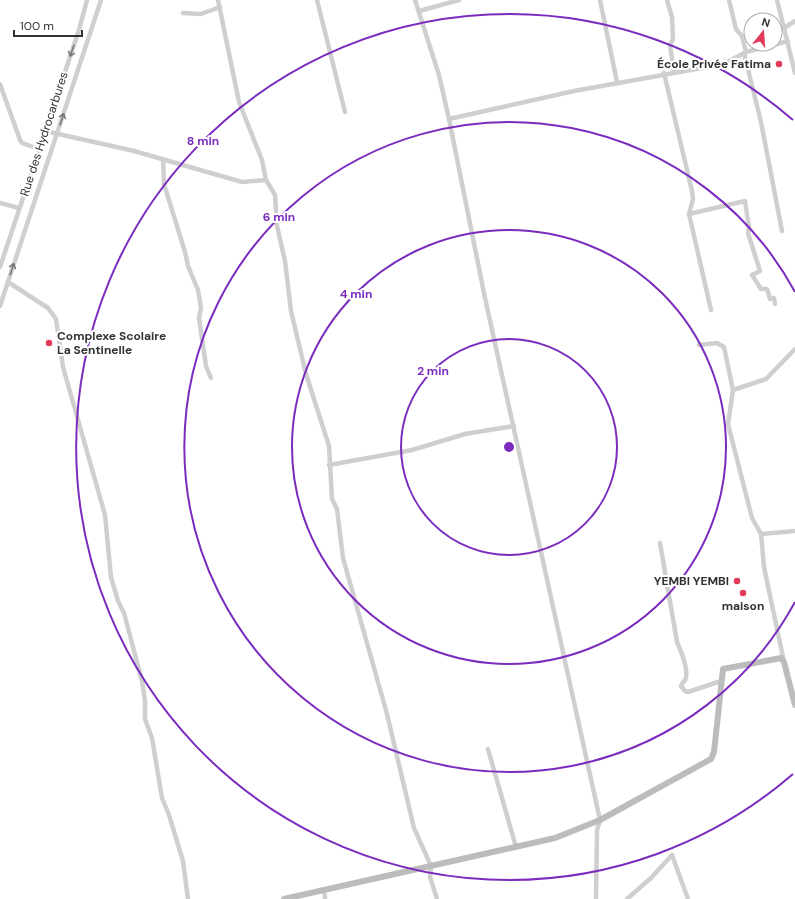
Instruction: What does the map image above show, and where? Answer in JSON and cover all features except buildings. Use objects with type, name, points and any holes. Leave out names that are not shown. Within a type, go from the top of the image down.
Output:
[{"type":"street","name":"Rue des Hydrocarbures","points":[[0,267],[79,30],[87,0]]},
{"type":"street","points":[[0,306],[101,0]]},
{"type":"street","points":[[218,0],[239,102],[262,160],[266,180],[275,195],[277,226],[285,261],[291,311],[306,374],[329,446],[332,499],[337,509],[345,565],[387,714],[414,828],[431,866],[430,877],[437,899]]},
{"type":"street","points":[[317,0],[345,112]]},
{"type":"street","points":[[415,0],[439,75],[450,119],[485,298],[600,820],[596,830],[596,899]]},
{"type":"street","points":[[419,11],[459,0]]},
{"type":"street","points":[[600,0],[617,82]]},
{"type":"street","points":[[667,0],[672,17],[673,39],[670,45],[674,72]]},
{"type":"street","points":[[729,0],[735,27],[742,36],[761,122],[782,231]]},
{"type":"street","points":[[777,0],[795,73]]},
{"type":"street","points":[[183,13],[201,14],[220,7]]},
{"type":"street","points":[[784,28],[795,21]]},
{"type":"street","points":[[450,119],[542,97],[664,73],[724,64],[745,53],[788,41]]},
{"type":"street","points":[[664,73],[692,191],[693,199],[689,214],[711,310]]},
{"type":"street","points":[[0,84],[20,140],[22,143],[39,149]]},
{"type":"street","points":[[45,131],[164,159],[242,182],[266,180]]},
{"type":"street","points":[[164,159],[164,184],[188,266],[198,290],[201,308],[199,318],[206,366],[211,378]]},
{"type":"street","points":[[689,214],[745,201],[749,228],[748,233],[760,271],[752,274],[761,289],[767,289],[770,299],[774,298],[775,304]]},
{"type":"street","points":[[0,203],[19,208]]},
{"type":"street","points":[[8,282],[48,308],[56,319],[63,367],[105,515],[111,577],[118,601],[124,613],[142,682],[145,701],[145,719],[152,738],[162,798],[170,814],[183,861],[188,899]]},
{"type":"street","points":[[699,344],[717,342],[724,347],[733,390],[728,424],[752,518],[761,534],[764,568],[780,637],[784,662],[795,705]]},
{"type":"street","points":[[733,390],[766,379],[795,349]]},
{"type":"street","points":[[329,465],[412,450],[465,434],[514,426]]},
{"type":"street","points":[[761,534],[795,531]]},
{"type":"street","points":[[660,543],[677,642],[681,650],[686,670],[686,678],[681,686],[688,692],[721,681]]},
{"type":"street","points":[[284,899],[555,838],[600,820],[711,759],[714,752],[723,669],[778,658],[784,662]]},
{"type":"street","points":[[488,748],[516,846]]},
{"type":"street","points":[[627,899],[651,878],[672,855],[688,899]]},
{"type":"street","points":[[324,889],[325,899]]},
{"type":"place","name":"École Privée Fatima","points":[[779,64]]},
{"type":"place","name":"Complexe Scolaire La Sentinelle","points":[[49,343]]},
{"type":"place","name":"YEMBI YEMBI","points":[[737,581]]},
{"type":"place","name":"maison","points":[[743,593]]}]
